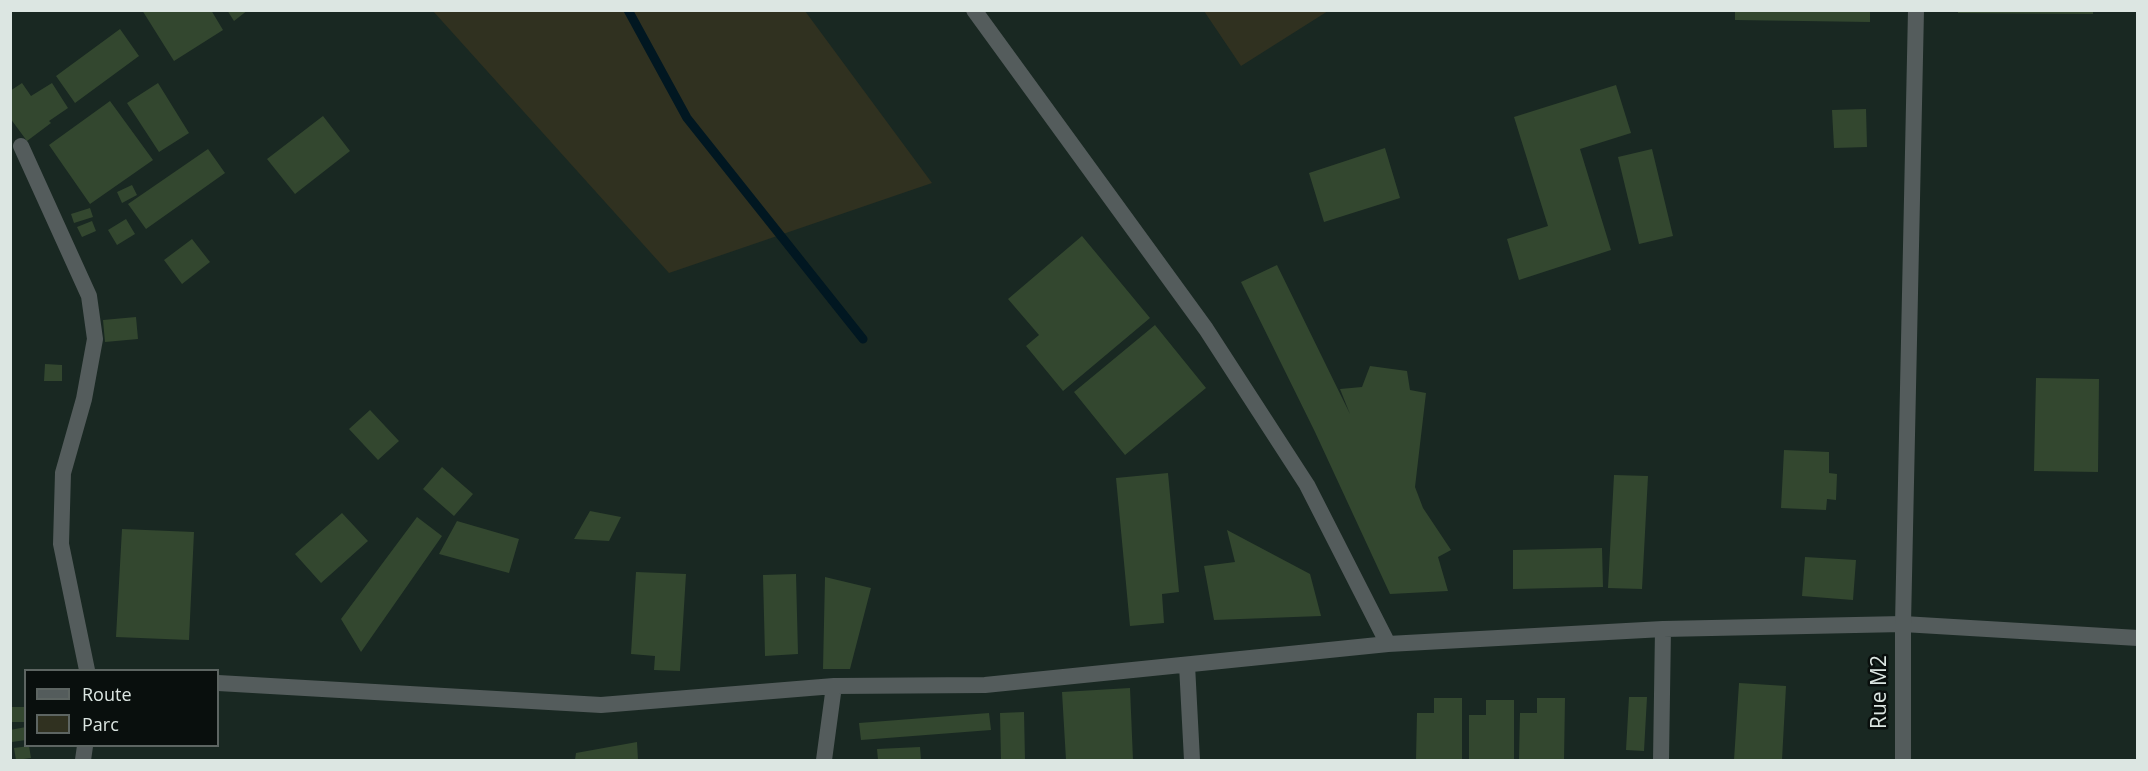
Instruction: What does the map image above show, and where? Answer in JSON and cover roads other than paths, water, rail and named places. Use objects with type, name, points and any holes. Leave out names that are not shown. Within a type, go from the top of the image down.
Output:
[{"type":"street","points":[[974,10],[1206,329],[1307,485],[1388,644]]},
{"type":"street","name":"Rue M2","points":[[1903,760],[1903,624],[1916,10]]},
{"type":"street","points":[[21,146],[89,296],[95,339],[84,399],[63,473],[61,544],[87,669]]},
{"type":"street","points":[[219,684],[601,705],[834,686],[986,685],[1388,644],[1663,629],[1903,624],[2138,638]]},
{"type":"street","points":[[1661,760],[1663,629]]},
{"type":"street","points":[[1187,665],[1192,760]]},
{"type":"street","points":[[824,760],[834,686]]},
{"type":"waterway","points":[[628,10],[687,118],[863,339]]}]
